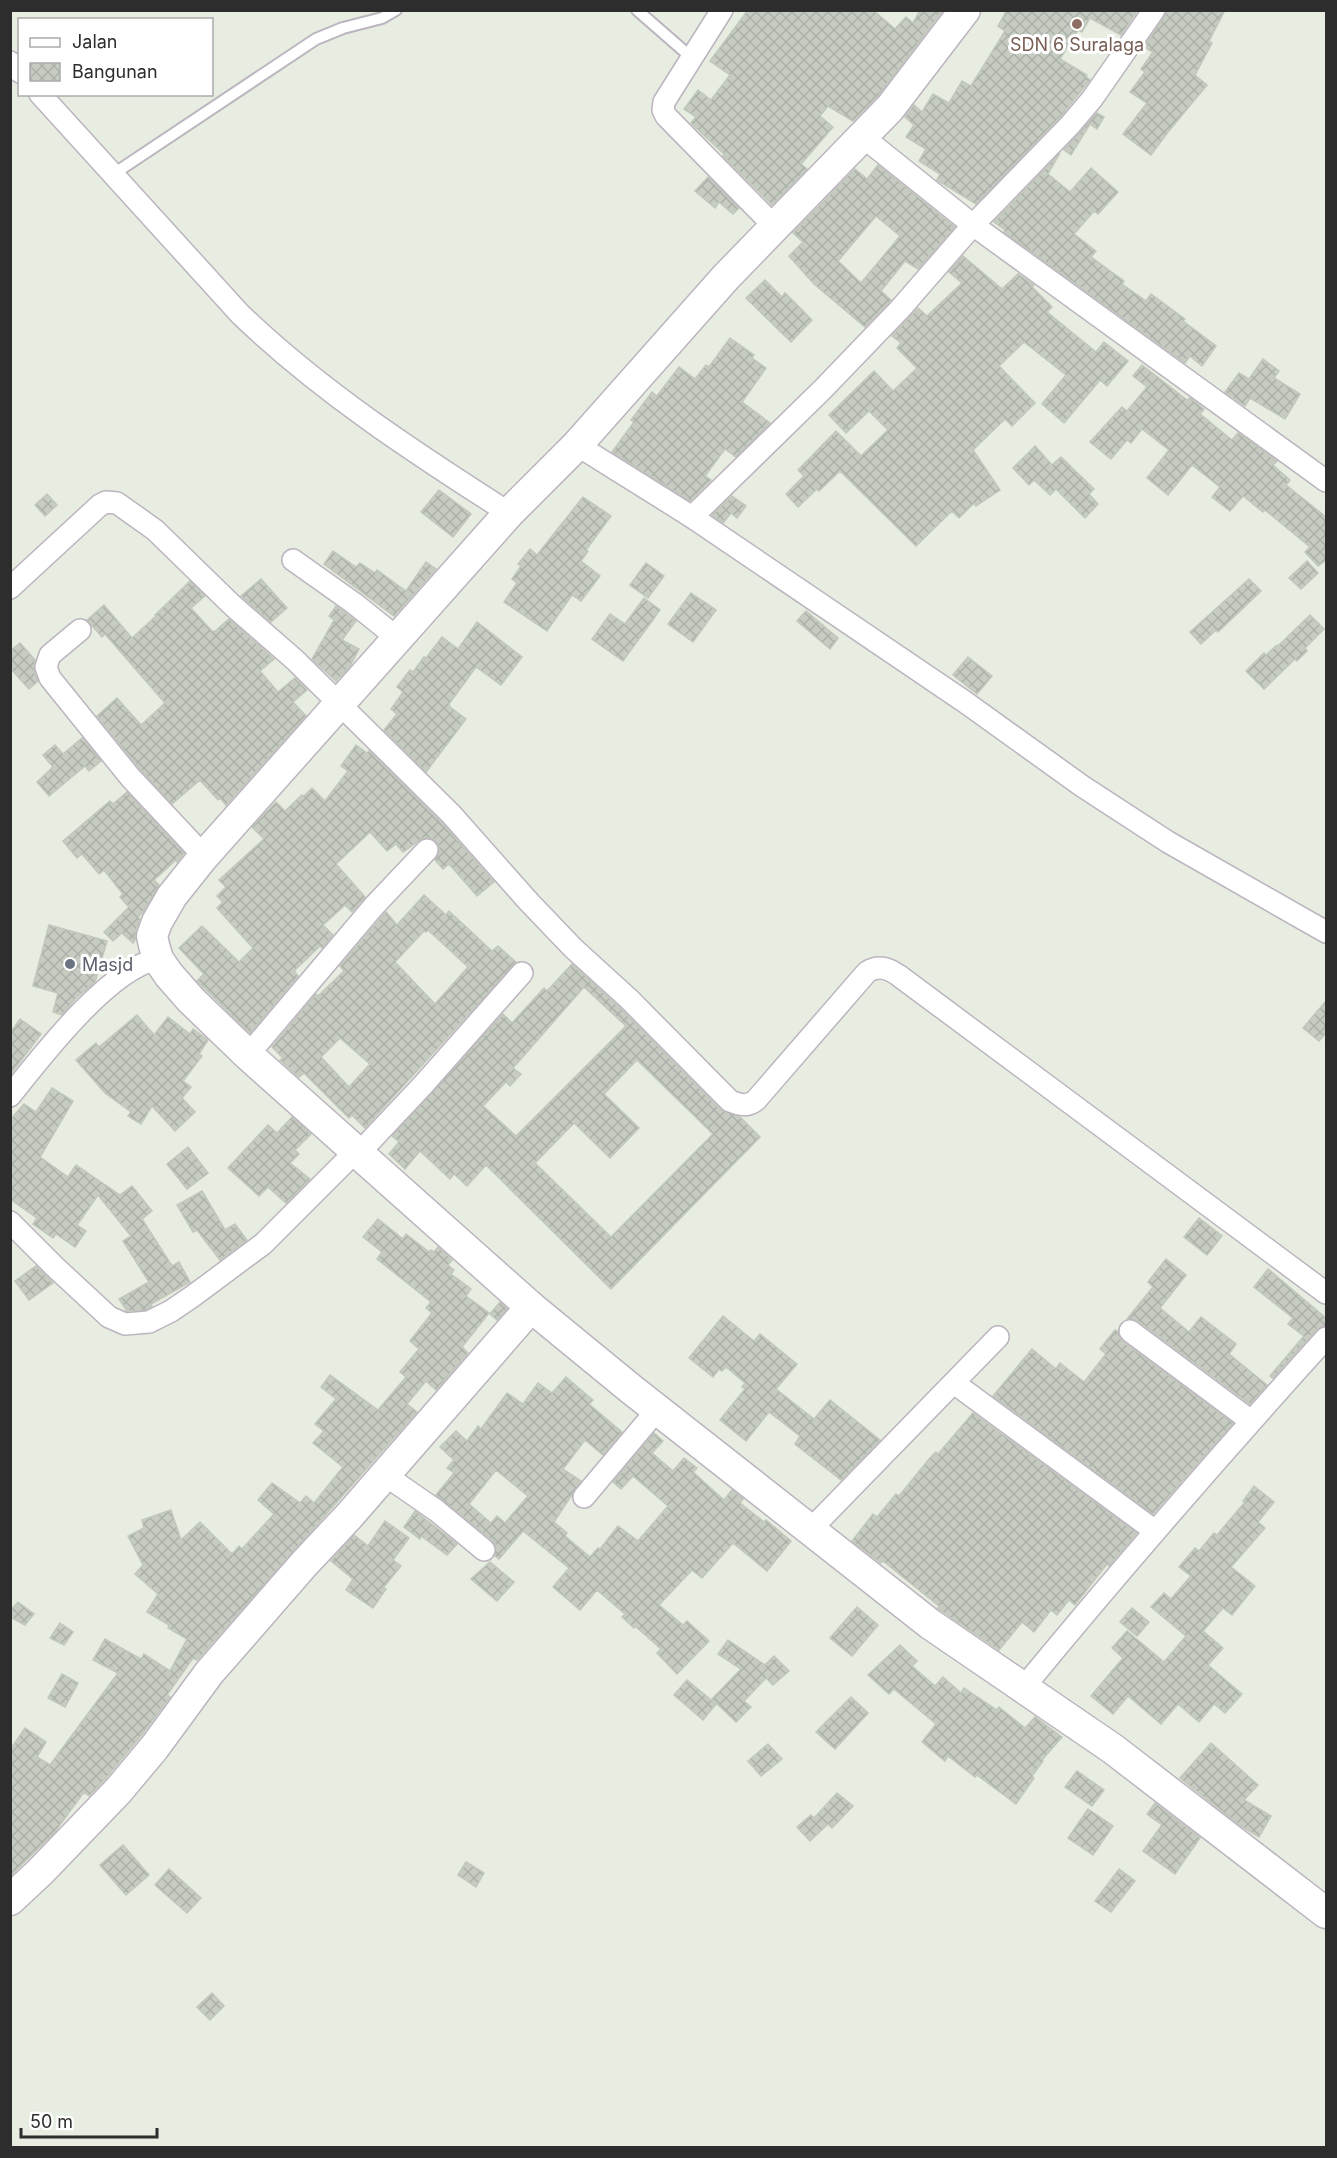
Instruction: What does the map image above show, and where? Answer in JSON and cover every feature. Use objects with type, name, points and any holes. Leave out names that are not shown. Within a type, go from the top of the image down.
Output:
[{"type":"street","points":[[722,10],[664,102],[663,110],[666,117],[774,227]]},
{"type":"street","points":[[965,10],[897,100],[668,340],[577,445],[509,513],[396,637],[204,856],[172,896],[152,936],[158,959],[191,1000],[248,1055],[531,1307],[657,1410],[930,1624],[1123,1756],[1326,1912]]},
{"type":"street","points":[[692,518],[877,333],[973,225],[1070,125],[1092,99],[1154,10]]},
{"type":"street","points":[[42,96],[240,314],[274,346],[337,396],[437,467],[509,513]]},
{"type":"street","points":[[863,137],[973,225],[1326,481]]},
{"type":"street","points":[[577,445],[692,518],[1168,842],[1326,932]]},
{"type":"street","points":[[10,588],[100,505],[106,502],[117,503],[155,530],[203,578],[266,633],[339,703],[451,814],[573,948],[629,999],[730,1101],[742,1105],[752,1103],[867,972],[877,967],[882,968],[898,975],[1326,1293]]},
{"type":"street","points":[[293,560],[355,604],[396,637]]},
{"type":"street","points":[[80,630],[50,655],[46,667],[50,678],[130,777],[204,856]]},
{"type":"street","points":[[248,1055],[374,906],[427,850]]},
{"type":"street","points":[[10,1096],[63,1033],[122,975],[137,965],[158,959]]},
{"type":"street","points":[[10,1222],[109,1317],[125,1324],[149,1322],[178,1306],[262,1244],[357,1152],[471,1033],[522,974]]},
{"type":"street","points":[[10,1900],[118,1791],[154,1748],[209,1673],[531,1307]]},
{"type":"street","points":[[1130,1331],[1251,1421]]},
{"type":"street","points":[[810,1530],[998,1337]]},
{"type":"street","points":[[1024,1687],[1155,1531],[1326,1338]]},
{"type":"street","points":[[954,1383],[1155,1531]]},
{"type":"street","points":[[584,1497],[657,1410]]},
{"type":"street","points":[[385,1475],[437,1511],[484,1550]]},
{"type":"lane","points":[[112,175],[316,39],[343,28],[382,18],[396,10]]},
{"type":"lane","points":[[637,10],[692,58]]},
{"type":"building","points":[[748,10],[873,10],[895,29],[906,17],[913,23],[920,10],[943,10],[877,97],[853,121],[828,106],[820,116],[833,127],[801,164],[807,169],[772,205],[691,123],[696,117],[684,109],[698,90],[711,100],[730,75],[710,61]]},
{"type":"building","points":[[1007,10],[1138,10],[1121,35],[1090,18],[1082,32],[1078,30],[1060,59],[1087,75],[1086,77],[1090,80],[1061,116],[976,204],[937,180],[940,174],[919,161],[926,149],[906,137],[914,125],[905,117],[914,105],[922,112],[933,94],[949,103],[962,81],[971,86],[1005,31],[998,26]]},
{"type":"building","points":[[1167,10],[1225,10],[1209,41],[1212,43],[1195,75],[1207,85],[1151,155],[1123,134],[1147,103],[1130,92],[1145,72],[1141,69],[1153,52],[1144,47]]},
{"type":"building","points":[[1097,113],[1104,117],[1097,129],[1090,124],[1071,155],[1064,150]]},
{"type":"building","points":[[1060,153],[1048,174],[1070,192],[1091,168],[1118,192],[1098,214],[1094,211],[1074,234],[1096,251],[1091,257],[1124,281],[1122,284],[1146,301],[1151,294],[1216,346],[1202,366],[1190,356],[1185,363],[1004,232],[1005,230],[994,222]]},
{"type":"building","points":[[878,165],[955,227],[918,269],[905,261],[881,291],[891,300],[865,327],[814,284],[789,256],[803,242],[793,233],[855,169],[867,179]],"holes":[[[876,216],[900,236],[861,283],[838,261]]]},
{"type":"building","points":[[708,177],[739,208],[733,214],[719,202],[715,208],[695,191]]},
{"type":"building","points":[[963,256],[1002,289],[1018,274],[1034,285],[1032,287],[1052,307],[1047,312],[1096,352],[1104,342],[1128,361],[1107,386],[1100,380],[1064,423],[1042,404],[1066,375],[1024,342],[999,366],[1035,403],[1012,426],[1005,419],[973,450],[1000,490],[976,506],[974,503],[959,518],[952,511],[916,546],[840,471],[798,507],[786,494],[804,476],[798,470],[836,431],[861,456],[888,430],[869,411],[846,433],[829,415],[874,371],[893,391],[917,368],[897,348],[901,343],[892,336],[918,308],[927,316],[962,283],[949,272]]},
{"type":"building","points":[[765,280],[782,297],[785,293],[812,320],[791,342],[746,298]]},
{"type":"building","points":[[730,338],[754,355],[752,358],[766,368],[742,402],[770,423],[736,457],[725,449],[705,476],[711,480],[690,501],[612,452],[634,422],[631,420],[652,392],[657,396],[679,367],[695,379],[706,365],[709,367]]},
{"type":"building","points":[[1263,359],[1279,371],[1274,378],[1300,394],[1285,419],[1250,398],[1245,406],[1225,392],[1239,373],[1249,379]]},
{"type":"building","points":[[1142,365],[1187,400],[1190,398],[1204,409],[1200,414],[1232,440],[1238,433],[1277,461],[1273,465],[1290,480],[1286,485],[1326,517],[1326,560],[1318,566],[1305,552],[1310,547],[1265,510],[1263,512],[1243,496],[1230,511],[1212,497],[1220,487],[1192,465],[1168,495],[1147,478],[1169,450],[1142,429],[1131,443],[1127,440],[1111,459],[1090,442],[1122,407],[1127,411],[1147,387],[1133,376]]},
{"type":"building","points":[[1035,446],[1052,465],[1061,457],[1094,489],[1089,494],[1098,504],[1085,518],[1056,489],[1050,495],[1034,480],[1029,485],[1013,468]]},
{"type":"building","points":[[439,490],[471,514],[453,537],[421,512]]},
{"type":"building","points":[[47,494],[57,505],[45,516],[35,505]]},
{"type":"building","points":[[732,496],[746,506],[737,518],[731,513],[723,523],[712,515]]},
{"type":"building","points":[[583,497],[611,516],[586,550],[588,551],[581,561],[600,576],[581,601],[572,595],[547,631],[504,602],[517,583],[512,579],[521,566],[518,564],[530,549],[537,555]]},
{"type":"building","points":[[333,551],[356,567],[360,563],[375,573],[377,570],[406,591],[426,562],[436,569],[394,616],[324,564]]},
{"type":"building","points":[[1307,561],[1318,573],[1301,589],[1289,578]]},
{"type":"building","points":[[646,563],[664,576],[648,598],[630,585]]},
{"type":"building","points":[[261,579],[287,608],[271,622],[241,596]]},
{"type":"building","points":[[1249,579],[1261,591],[1218,632],[1216,630],[1201,644],[1190,632]]},
{"type":"building","points":[[190,581],[205,596],[191,608],[211,630],[214,632],[229,619],[274,659],[260,671],[278,692],[295,678],[307,690],[293,702],[306,716],[226,805],[220,798],[218,800],[200,780],[172,804],[97,716],[117,698],[141,725],[165,703],[105,634],[102,637],[87,620],[104,605],[132,638]]},
{"type":"building","points":[[691,593],[716,610],[693,642],[668,624]]},
{"type":"building","points":[[644,598],[660,610],[623,661],[592,639],[610,614],[625,624]]},
{"type":"building","points":[[336,606],[356,621],[342,640],[359,649],[350,666],[336,681],[312,659],[334,620],[329,616]]},
{"type":"building","points":[[806,611],[838,638],[830,649],[797,621]]},
{"type":"building","points":[[1310,615],[1324,629],[1305,648],[1307,651],[1297,661],[1295,659],[1264,689],[1246,671],[1264,653],[1266,655],[1278,646]]},
{"type":"building","points":[[477,622],[522,657],[501,685],[476,667],[449,704],[466,719],[426,772],[384,730],[397,714],[391,709],[403,692],[397,687],[410,670],[413,672],[424,657],[426,658],[442,637],[458,649]]},
{"type":"building","points":[[20,643],[35,660],[34,671],[38,681],[29,689],[10,668],[10,651]]},
{"type":"building","points":[[968,657],[992,676],[977,694],[953,675]]},
{"type":"building","points":[[82,738],[101,761],[89,771],[85,766],[49,796],[37,782],[53,767],[43,755],[55,745],[63,754]]},
{"type":"building","points":[[356,745],[367,753],[369,751],[442,823],[494,882],[477,896],[449,864],[443,869],[435,860],[439,846],[435,840],[423,838],[403,852],[396,844],[387,851],[370,832],[336,864],[365,897],[352,912],[345,905],[323,925],[333,935],[322,948],[320,946],[294,971],[298,976],[250,1033],[197,981],[204,974],[179,948],[202,926],[239,962],[253,948],[217,908],[223,902],[217,896],[226,887],[219,880],[264,839],[252,827],[276,802],[285,811],[312,788],[325,801],[348,771],[341,766]]},
{"type":"building","points":[[127,792],[184,853],[177,862],[176,860],[154,880],[159,885],[138,917],[140,919],[133,943],[122,933],[113,941],[104,932],[129,907],[120,897],[123,894],[104,870],[99,874],[82,854],[77,858],[63,841],[110,801],[113,804]]},
{"type":"building","points":[[424,895],[446,915],[449,911],[492,951],[498,946],[516,962],[365,1128],[352,1115],[349,1118],[304,1073],[299,1077],[280,1060],[283,1058],[272,1047],[316,994],[318,996],[344,971],[340,966],[386,912],[397,925]],"holes":[[[428,930],[468,967],[435,1004],[395,962],[424,931]],[[340,1038],[370,1064],[349,1087],[321,1057]]]},
{"type":"building","name":"Masjd","points":[[49,925],[107,941],[95,982],[76,998],[62,1015],[53,1012],[58,993],[33,986]]},
{"type":"building","points":[[572,964],[620,1008],[721,1110],[740,1117],[760,1137],[611,1289],[486,1165],[467,1186],[454,1174],[450,1179],[420,1151],[405,1169],[389,1154],[399,1142],[392,1136],[503,1014],[512,1023],[544,988],[547,991]],"holes":[[[584,987],[626,1026],[516,1136],[483,1106],[506,1082],[510,1086],[521,1074],[513,1068]],[[637,1060],[713,1134],[611,1237],[535,1163],[574,1123],[610,1158],[639,1128],[604,1094]]]},
{"type":"building","points":[[1326,1001],[1326,1033],[1319,1041],[1303,1028]]},
{"type":"building","points":[[137,1015],[154,1035],[168,1017],[190,1034],[193,1029],[208,1040],[199,1054],[202,1056],[183,1081],[191,1087],[182,1098],[195,1112],[175,1131],[152,1106],[141,1124],[128,1116],[131,1112],[105,1093],[76,1060],[96,1043],[99,1047]]},
{"type":"building","points":[[20,1019],[41,1034],[10,1075],[10,1033]]},
{"type":"building","points":[[52,1088],[73,1101],[40,1157],[68,1177],[76,1165],[120,1195],[132,1186],[152,1211],[142,1219],[172,1266],[179,1262],[190,1282],[151,1304],[152,1306],[146,1310],[127,1311],[119,1299],[149,1282],[123,1241],[131,1236],[98,1195],[77,1225],[86,1231],[75,1247],[56,1234],[53,1238],[33,1224],[37,1218],[10,1199],[10,1120],[24,1104],[36,1112]]},
{"type":"building","points":[[292,1117],[311,1134],[295,1150],[299,1154],[290,1163],[310,1179],[286,1203],[268,1187],[259,1196],[228,1168],[268,1125],[277,1133]]},
{"type":"building","points":[[188,1147],[208,1173],[187,1189],[167,1164]]},
{"type":"building","points":[[202,1191],[225,1230],[235,1224],[247,1240],[220,1260],[197,1230],[193,1232],[177,1205]]},
{"type":"building","points":[[1199,1218],[1222,1236],[1207,1255],[1184,1237]]},
{"type":"building","points":[[378,1219],[403,1239],[406,1234],[429,1252],[431,1250],[434,1252],[438,1247],[452,1260],[448,1265],[454,1270],[451,1274],[471,1289],[466,1296],[489,1313],[462,1347],[468,1353],[436,1390],[426,1381],[407,1404],[417,1412],[197,1660],[193,1658],[167,1695],[170,1697],[105,1779],[89,1796],[84,1792],[54,1833],[10,1876],[10,1750],[25,1728],[46,1742],[37,1757],[50,1765],[118,1673],[93,1660],[105,1639],[141,1659],[144,1654],[170,1671],[187,1639],[147,1612],[158,1594],[135,1574],[143,1565],[128,1536],[144,1528],[142,1520],[171,1510],[181,1540],[200,1522],[232,1554],[239,1546],[242,1549],[274,1514],[258,1500],[272,1483],[300,1503],[306,1496],[314,1503],[343,1467],[313,1443],[324,1431],[315,1424],[336,1399],[321,1387],[330,1375],[378,1410],[406,1377],[400,1372],[419,1349],[410,1341],[432,1313],[426,1308],[431,1302],[377,1259],[382,1252],[363,1237]]},
{"type":"building","points":[[1166,1259],[1186,1275],[1160,1308],[1189,1332],[1201,1317],[1236,1344],[1229,1354],[1267,1385],[1250,1404],[1138,1321],[1127,1319],[1153,1287],[1148,1282]]},
{"type":"building","points":[[36,1266],[53,1283],[29,1300],[15,1281]]},
{"type":"building","points":[[1268,1269],[1326,1318],[1326,1326],[1317,1329],[1273,1378],[1270,1376],[1304,1336],[1288,1324],[1293,1318],[1254,1287]]},
{"type":"building","points":[[500,1302],[507,1309],[497,1320],[490,1314]]},
{"type":"building","points":[[723,1316],[754,1341],[760,1334],[797,1364],[776,1389],[814,1419],[830,1400],[880,1440],[841,1480],[795,1444],[800,1436],[769,1412],[746,1441],[720,1420],[745,1389],[742,1387],[745,1383],[726,1367],[722,1371],[719,1369],[713,1377],[689,1358]]},
{"type":"building","points":[[1115,1330],[1122,1341],[1233,1423],[1153,1514],[993,1396],[1032,1349],[1056,1369],[1060,1363],[1084,1382],[1106,1354],[1100,1349]]},
{"type":"building","points":[[566,1377],[593,1400],[589,1404],[622,1432],[603,1455],[585,1440],[563,1469],[581,1481],[554,1522],[567,1533],[565,1536],[590,1557],[598,1548],[600,1549],[618,1526],[638,1541],[668,1506],[633,1476],[621,1489],[613,1482],[654,1433],[663,1441],[652,1453],[673,1471],[684,1458],[697,1468],[693,1472],[724,1500],[732,1490],[743,1499],[740,1503],[764,1522],[766,1520],[791,1541],[767,1571],[733,1543],[702,1578],[692,1570],[659,1605],[683,1625],[687,1621],[709,1641],[677,1674],[657,1653],[661,1649],[622,1617],[625,1614],[597,1590],[580,1610],[553,1587],[569,1568],[523,1531],[499,1559],[495,1556],[496,1546],[492,1540],[436,1495],[454,1473],[447,1468],[454,1460],[440,1447],[456,1431],[467,1441],[478,1426],[481,1429],[507,1393],[523,1404],[538,1383],[552,1393]],"holes":[[[496,1470],[528,1496],[505,1523],[497,1516],[491,1523],[469,1504]]]},
{"type":"building","points":[[973,1413],[1137,1533],[1109,1566],[1107,1564],[1075,1605],[1069,1600],[1057,1615],[1051,1610],[1034,1632],[1022,1622],[999,1650],[940,1610],[939,1606],[883,1561],[881,1563],[852,1541],[873,1514],[877,1517],[896,1494],[899,1496],[929,1459],[936,1452],[938,1454]]},
{"type":"building","points":[[1254,1486],[1274,1502],[1258,1522],[1265,1528],[1231,1567],[1255,1586],[1232,1615],[1223,1608],[1203,1631],[1223,1648],[1208,1665],[1242,1694],[1225,1713],[1214,1704],[1199,1722],[1178,1704],[1161,1724],[1128,1696],[1113,1714],[1091,1696],[1123,1658],[1112,1648],[1127,1631],[1164,1662],[1186,1636],[1151,1607],[1164,1593],[1171,1599],[1191,1576],[1179,1567],[1195,1548],[1199,1551],[1214,1533],[1217,1535],[1245,1502],[1243,1501]]},
{"type":"building","points":[[415,1511],[457,1544],[447,1555],[404,1527]]},
{"type":"building","points":[[385,1521],[409,1538],[393,1560],[401,1566],[383,1588],[386,1589],[373,1608],[346,1590],[353,1579],[331,1561],[354,1535],[368,1546]]},
{"type":"building","points":[[490,1562],[514,1582],[497,1601],[471,1579]]},
{"type":"building","points":[[18,1602],[34,1614],[25,1625],[10,1617],[10,1611]]},
{"type":"building","points":[[857,1607],[878,1625],[852,1656],[830,1638]]},
{"type":"building","points":[[1132,1608],[1149,1622],[1137,1636],[1120,1622]]},
{"type":"building","points":[[60,1623],[73,1632],[64,1645],[50,1638]]},
{"type":"building","points":[[728,1640],[765,1665],[774,1656],[789,1671],[773,1685],[766,1678],[744,1701],[751,1707],[736,1722],[712,1699],[741,1669],[718,1654]]},
{"type":"building","points":[[900,1645],[917,1661],[912,1666],[935,1686],[943,1677],[961,1693],[964,1688],[997,1710],[999,1707],[1025,1728],[1035,1717],[1062,1737],[1042,1760],[1032,1776],[1034,1778],[1016,1804],[948,1756],[945,1761],[922,1742],[936,1724],[894,1689],[889,1694],[868,1675]]},
{"type":"building","points":[[62,1674],[78,1683],[65,1707],[48,1698]]},
{"type":"building","points":[[687,1680],[716,1704],[703,1720],[674,1695]]},
{"type":"building","points":[[851,1697],[868,1713],[835,1749],[816,1732]]},
{"type":"building","points":[[1211,1743],[1258,1785],[1244,1800],[1271,1816],[1259,1837],[1241,1826],[1180,1778]]},
{"type":"building","points":[[768,1744],[782,1759],[761,1776],[748,1761]]},
{"type":"building","points":[[1077,1771],[1104,1790],[1092,1806],[1065,1787]]},
{"type":"building","points":[[837,1793],[853,1806],[832,1828],[828,1824],[810,1841],[797,1827],[811,1815],[814,1818]]},
{"type":"building","points":[[1155,1803],[1200,1838],[1175,1874],[1143,1851],[1162,1825],[1147,1814]]},
{"type":"building","points":[[1088,1809],[1113,1826],[1093,1855],[1068,1838]]},
{"type":"building","points":[[123,1845],[149,1875],[126,1895],[100,1865]]},
{"type":"building","points":[[466,1862],[484,1873],[476,1887],[458,1875]]},
{"type":"building","points":[[169,1869],[201,1898],[187,1913],[155,1885]]},
{"type":"building","points":[[1119,1869],[1135,1881],[1111,1912],[1095,1901]]},
{"type":"building","points":[[212,1993],[224,2006],[210,2020],[197,2007]]},
{"type":"place","name":"SDN 6 Suralaga","points":[[1077,24]]},
{"type":"place","name":"Masjd","points":[[70,964]]}]
